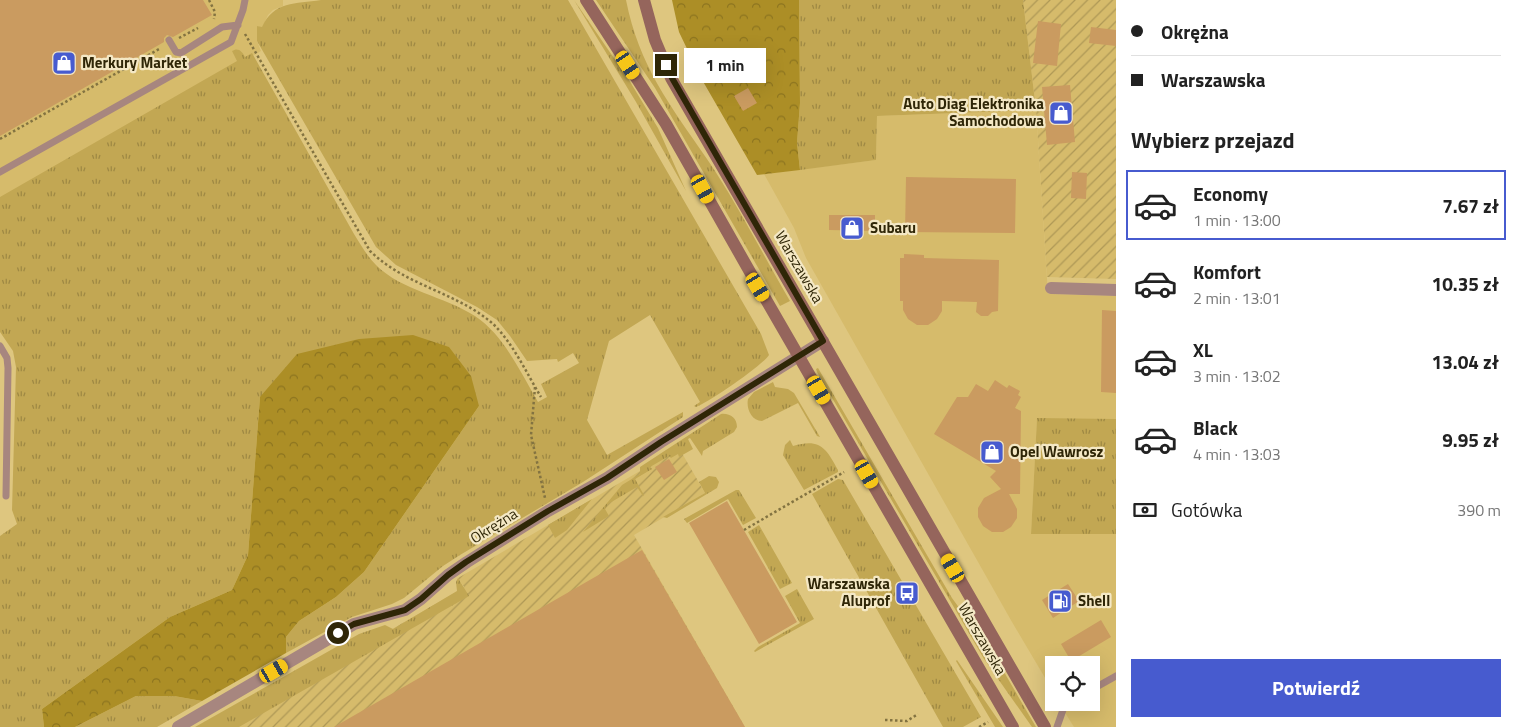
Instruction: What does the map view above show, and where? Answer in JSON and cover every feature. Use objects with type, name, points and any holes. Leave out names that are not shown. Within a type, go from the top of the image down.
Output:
[{"type":"main road","name":"Warszawska","points":[[586,0],[666,124],[1014,727]]},
{"type":"main road","name":"Warszawska","points":[[644,0],[655,40],[672,78],[1044,727]]},
{"type":"street","points":[[1052,288],[1116,290]]},
{"type":"street","name":"Okrężna","points":[[178,727],[354,624],[405,610],[466,562],[548,511],[607,478],[823,341]]},
{"type":"lane","points":[[0,172],[231,42],[245,0]]},
{"type":"lane","points":[[170,41],[176,52],[181,53],[222,27],[238,25]]},
{"type":"lane","points":[[0,346],[6,358],[8,368],[6,496]]},
{"type":"lane","points":[[1100,685],[1116,676]]},
{"type":"lane","points":[[1057,727],[1063,711]]},
{"type":"path","points":[[209,0],[216,12],[213,19]]},
{"type":"path","points":[[0,140],[170,41],[205,24]]},
{"type":"path","points":[[238,25],[244,32],[370,251],[393,270],[475,311],[492,324],[506,340],[541,397]]},
{"type":"path","points":[[535,387],[531,435],[548,511]]},
{"type":"path","points":[[744,530],[844,472]]},
{"type":"path","points":[[885,720],[906,721],[918,714]]},
{"type":"path","points":[[979,727],[988,722]]},
{"type":"shaded area","points":[[0,0],[283,0],[283,6],[273,10],[268,15],[262,28],[257,26],[257,41],[261,51],[0,202]]},
{"type":"shaded area","points":[[1023,0],[1116,0],[1116,279],[1047,277],[1036,110]]},
{"type":"shaded area","points":[[1036,110],[1048,294],[1116,296],[1116,419],[1037,419],[1031,534],[1116,534],[1116,727],[1074,727],[1064,711],[1100,711],[1100,656],[1045,656],[1045,678],[806,258],[794,228],[764,174],[876,160],[877,116]]},
{"type":"shaded area","points":[[679,448],[705,493],[634,535],[745,727],[201,727],[375,639],[458,591],[464,587],[458,578]]},
{"type":"green space","points":[[321,0],[568,0],[761,334],[769,355],[757,367],[735,383],[712,399],[696,407],[694,406],[700,402],[650,315],[609,341],[587,420],[607,455],[683,412],[683,417],[583,482],[443,566],[404,598],[392,604],[352,617],[286,653],[286,637],[299,621],[336,597],[364,572],[479,406],[260,397],[248,555],[232,590],[170,617],[42,709],[44,727],[0,727],[0,536],[17,524],[12,510],[16,367],[13,351],[0,332],[0,197],[237,61],[232,51],[240,50],[245,57],[252,53],[354,234],[367,254],[386,274],[463,309],[485,324],[495,333],[511,355],[538,402],[547,397],[541,384],[579,363],[573,353],[558,362],[557,359],[527,361],[497,320],[477,307],[396,265],[376,247],[257,41],[257,26],[262,27],[273,12],[279,8],[294,3]]},
{"type":"green space","points":[[574,0],[629,80],[658,128],[686,191],[636,102]]},
{"type":"green space","points":[[596,0],[626,0],[639,45],[658,84],[729,193],[790,301],[780,306],[655,88]]},
{"type":"green space","points":[[672,0],[799,0],[800,103],[797,143],[800,170],[757,175],[701,78],[679,32]]},
{"type":"green space","points":[[799,0],[1023,0],[1036,110],[877,116],[876,160],[800,170],[797,143],[800,103]]},
{"type":"green space","points":[[413,335],[449,347],[471,376],[479,406],[364,572],[336,597],[299,621],[286,637],[286,653],[202,701],[174,696],[136,696],[75,727],[44,727],[42,709],[170,617],[232,590],[248,555],[260,397],[297,354],[359,339]]},
{"type":"green space","points":[[818,368],[952,598],[997,660],[1036,727],[1032,727],[984,659],[817,372],[816,369]]},
{"type":"green space","points":[[773,382],[775,387],[788,389],[794,393],[820,437],[817,436],[798,403],[762,421],[752,416],[748,406],[748,399],[754,392]]},
{"type":"green space","points":[[721,414],[727,414],[734,419],[737,427],[734,432],[703,451],[702,456],[690,438],[688,439],[693,449],[679,457],[678,454],[671,458],[669,456],[650,467],[652,469],[635,479],[643,496],[637,487],[608,504],[605,509],[609,516],[583,532],[622,485],[640,474],[640,467]]},
{"type":"green space","points":[[1037,418],[1116,419],[1116,534],[1031,534]]},
{"type":"green space","points":[[790,440],[793,446],[810,443],[821,447],[830,456],[838,472],[804,490],[783,455],[785,445]]},
{"type":"green space","points":[[709,476],[716,477],[719,482],[717,488],[667,518],[663,517],[705,493],[699,482]]},
{"type":"green space","points":[[838,479],[843,480],[981,717],[963,727],[943,727],[812,494]]},
{"type":"green space","points":[[739,490],[756,518],[743,525],[728,499],[687,523],[684,519]]},
{"type":"green space","points":[[592,499],[567,530],[555,538],[548,525]]},
{"type":"green space","points":[[759,525],[792,583],[780,589],[748,532]]},
{"type":"green space","points":[[458,578],[469,596],[239,727],[195,727],[359,634],[385,625],[393,629],[457,591],[456,582]]},
{"type":"green space","points":[[797,589],[814,619],[755,652],[758,647],[800,623],[785,596]]},
{"type":"green space","points":[[957,660],[1003,727],[995,727]]},
{"type":"green space","points":[[136,696],[174,696],[202,701],[157,727],[75,727]]},
{"type":"building","name":"Merkury Market","points":[[0,0],[203,0],[212,15],[173,37],[167,35],[164,38],[164,42],[0,136]]},
{"type":"building","points":[[1038,21],[1061,24],[1057,66],[1033,63]]},
{"type":"building","points":[[1091,27],[1116,30],[1116,46],[1089,43]]},
{"type":"building","points":[[1070,85],[1075,142],[1047,145],[1042,87]]},
{"type":"building","points":[[748,88],[757,103],[743,111],[734,96]]},
{"type":"building","points":[[1072,172],[1087,173],[1086,199],[1071,198]]},
{"type":"building","points":[[906,177],[1016,179],[1015,233],[905,232]]},
{"type":"building","name":"Subaru","points":[[829,215],[875,215],[875,231],[829,230]]},
{"type":"building","points":[[904,254],[924,255],[924,258],[999,260],[998,311],[992,312],[988,316],[981,316],[976,312],[977,302],[942,301],[942,311],[937,319],[928,325],[917,325],[908,319],[903,310],[903,301],[900,301],[900,258],[904,258]]},
{"type":"building","points":[[1102,310],[1116,311],[1116,393],[1101,392]]},
{"type":"building","name":"Opel Wawrosz","points":[[995,380],[1007,388],[1009,385],[1020,391],[1018,395],[1021,397],[1015,408],[1021,411],[1020,494],[1009,494],[1017,509],[1017,518],[1011,527],[1003,532],[992,532],[983,526],[978,517],[978,508],[984,498],[1001,489],[990,477],[996,471],[934,434],[957,397],[968,397],[976,384],[988,391]]},
{"type":"building","points":[[669,459],[677,472],[664,480],[655,467]]},
{"type":"building","points":[[727,501],[797,622],[759,644],[689,523]]},
{"type":"building","points":[[642,550],[745,727],[334,727]]},
{"type":"building","name":"Shell","points":[[1068,584],[1079,601],[1053,618],[1042,600]]},
{"type":"building","points":[[1101,620],[1111,637],[1079,656],[1068,656],[1061,644]]},
{"type":"place","name":"Merkury Market","points":[[64,63]]},
{"type":"place","name":"Auto Diag Elektronika Samochodowa","points":[[1061,113]]},
{"type":"place","name":"Subaru","points":[[852,228]]},
{"type":"place","name":"Opel Wawrosz","points":[[992,452]]},
{"type":"place","name":"Warszawska Aluprof","points":[[907,593]]},
{"type":"place","name":"Shell","points":[[1060,601]]},
{"type":"route","points":[[338,633],[354,624],[405,610],[466,562],[548,511],[607,478],[823,341],[666,65]]}]
